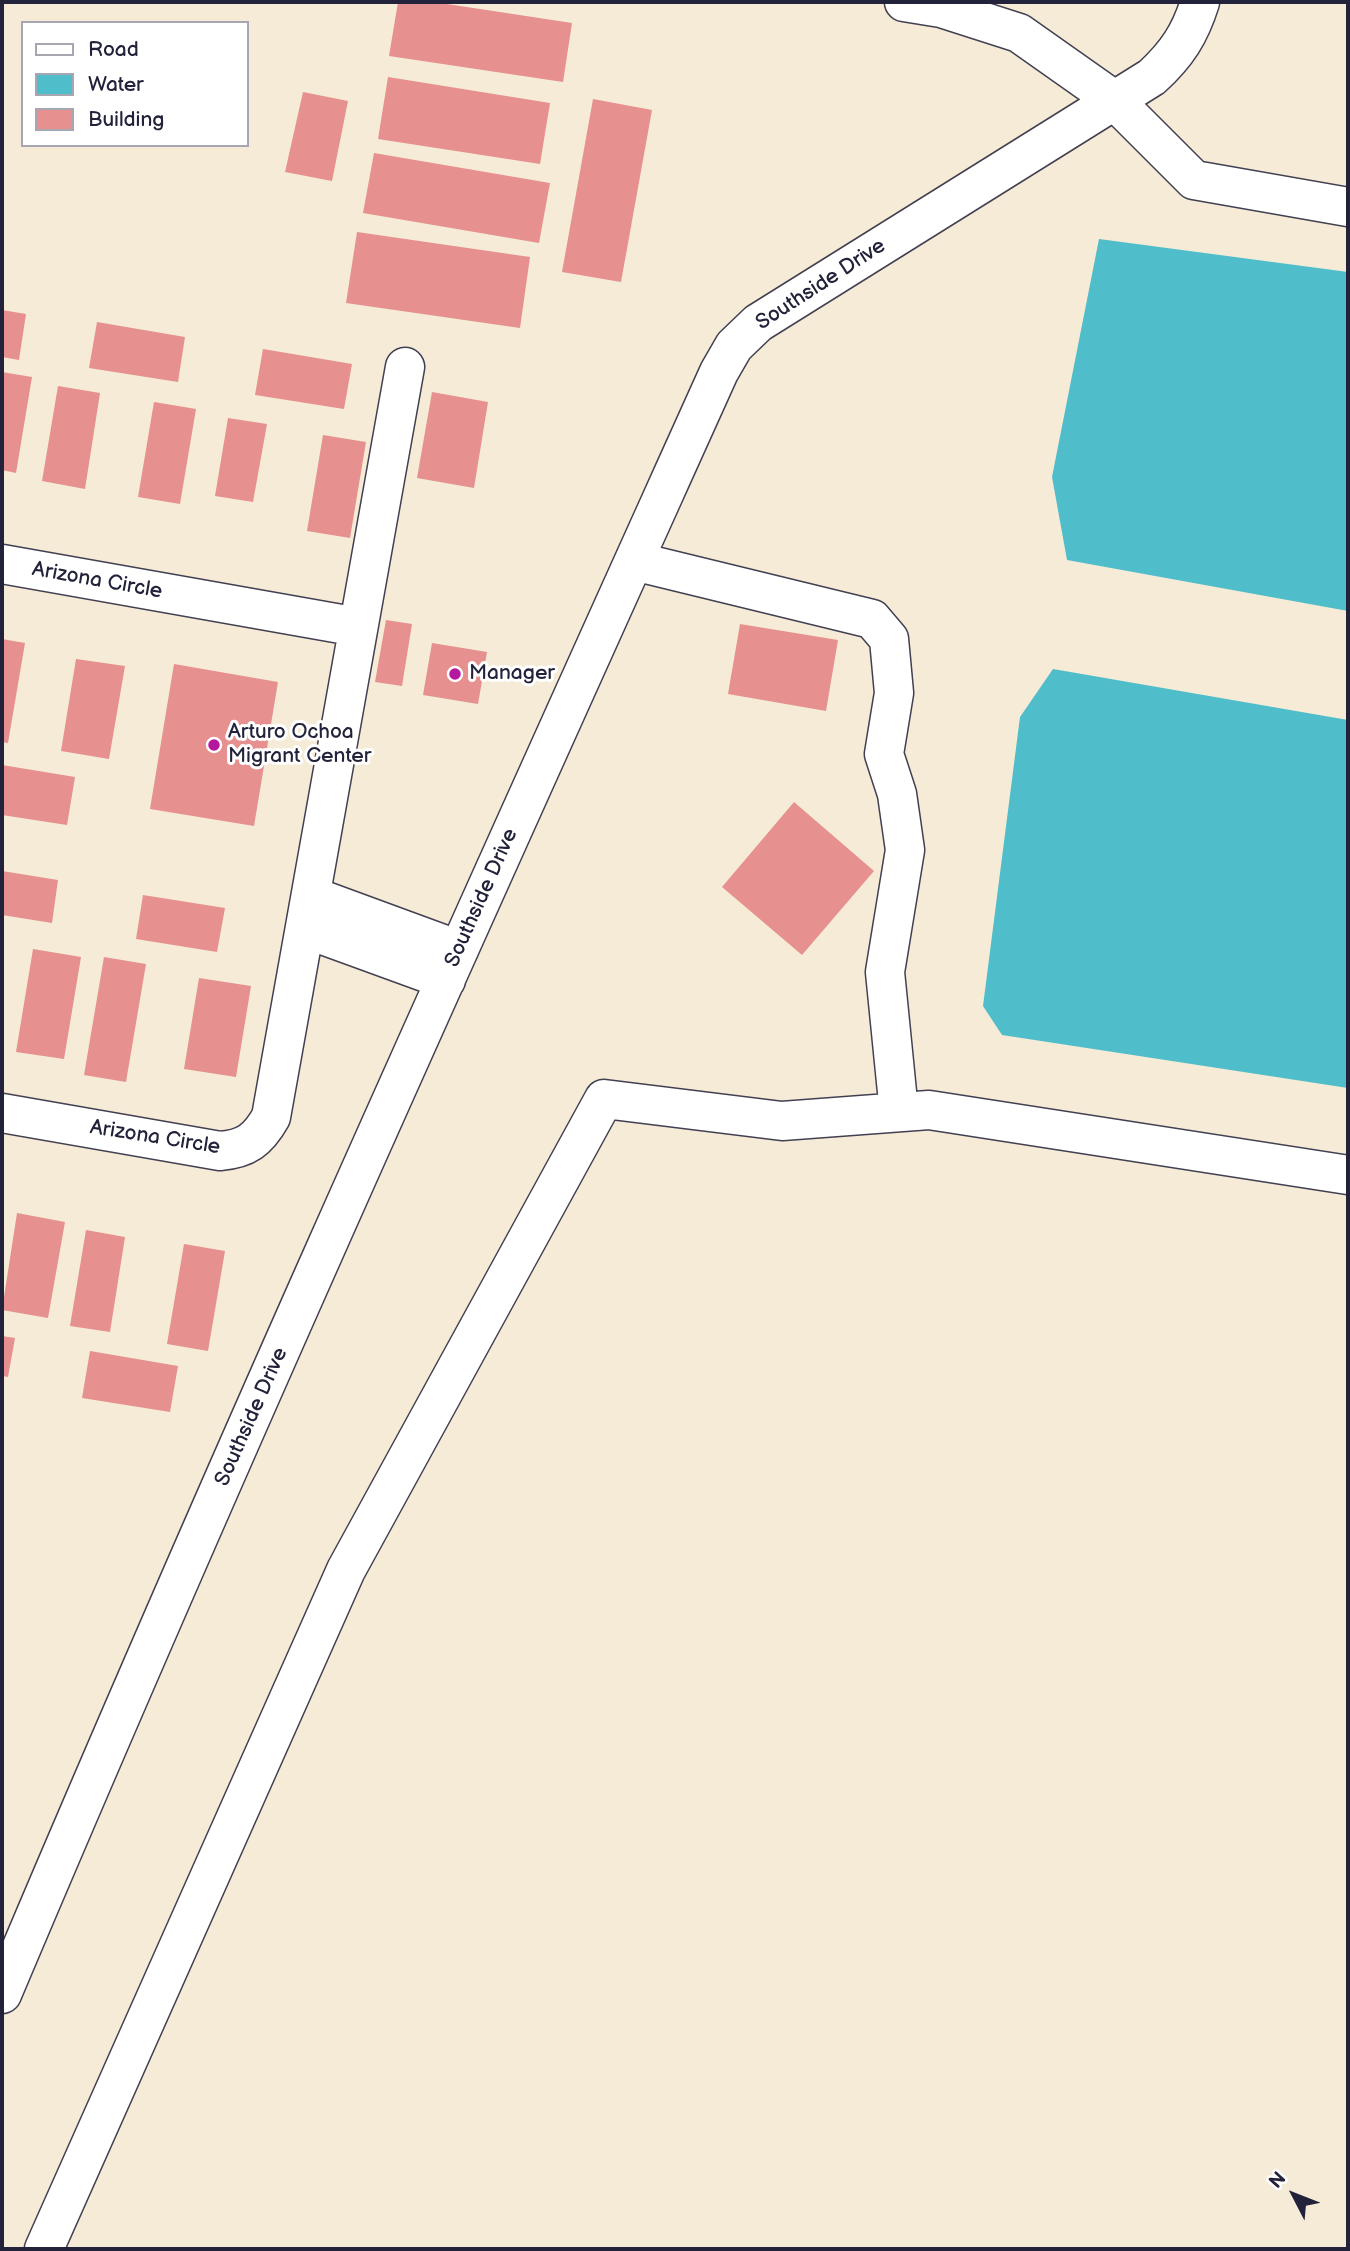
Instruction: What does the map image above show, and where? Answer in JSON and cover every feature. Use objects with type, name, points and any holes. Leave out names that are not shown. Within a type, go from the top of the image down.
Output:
[{"type":"street","points":[[904,2],[941,8],[1019,33],[1114,100],[1194,180],[1348,207]]},
{"type":"street","name":"Southside Drive","points":[[2,1994],[101,1758],[453,965],[719,372],[734,346],[750,331],[1152,77],[1174,57],[1192,31],[1200,2]]},
{"type":"street","name":"Arizona Circle","points":[[2,1113],[220,1151],[242,1149],[261,1135],[271,1117],[405,367]]},
{"type":"street","points":[[634,561],[872,619],[889,639],[894,693],[884,754],[897,794],[905,850],[885,972],[899,1112]]},
{"type":"street","name":"Arizona Circle","points":[[2,564],[358,627]]},
{"type":"street","points":[[309,912],[453,965]]},
{"type":"street","points":[[44,2249],[346,1570],[604,1099],[782,1121],[929,1110],[1348,1175]]},
{"type":"water","points":[[1099,239],[1348,272],[1348,611],[1067,560],[1052,477]]},
{"type":"water","points":[[1053,669],[1348,720],[1348,1088],[1002,1035],[983,1006],[1020,717]]},
{"type":"building","points":[[398,2],[434,2],[572,23],[563,82],[389,56]]},
{"type":"building","points":[[388,77],[550,103],[540,164],[378,139]]},
{"type":"building","points":[[303,92],[348,101],[332,181],[285,172]]},
{"type":"building","points":[[593,99],[652,110],[621,282],[562,272]]},
{"type":"building","points":[[374,153],[550,183],[539,243],[363,213]]},
{"type":"building","points":[[357,232],[530,257],[520,328],[346,303]]},
{"type":"building","points":[[2,310],[26,314],[19,360],[2,357]]},
{"type":"building","points":[[97,322],[185,337],[178,382],[89,368]]},
{"type":"building","points":[[263,349],[352,364],[344,409],[255,395]]},
{"type":"building","points":[[2,372],[32,377],[16,473],[2,470]]},
{"type":"building","points":[[58,386],[100,393],[85,489],[42,481]]},
{"type":"building","points":[[432,392],[488,402],[474,488],[417,478]]},
{"type":"building","points":[[154,402],[196,409],[180,504],[138,497]]},
{"type":"building","points":[[228,418],[267,424],[253,502],[215,496]]},
{"type":"building","points":[[323,435],[366,442],[350,538],[307,531]]},
{"type":"building","points":[[386,620],[412,624],[402,686],[375,682]]},
{"type":"building","points":[[740,624],[838,640],[826,711],[728,694]]},
{"type":"building","points":[[2,639],[25,643],[8,743],[2,742]]},
{"type":"building","name":"Manager","points":[[432,643],[487,652],[478,704],[423,695]]},
{"type":"building","points":[[76,659],[125,666],[109,759],[61,751]]},
{"type":"building","name":"Arturo Ochoa Migrant Center","points":[[174,664],[278,682],[254,826],[150,809]]},
{"type":"building","points":[[2,765],[75,777],[67,825],[2,815]]},
{"type":"building","points":[[794,802],[874,871],[802,955],[722,887]]},
{"type":"building","points":[[2,871],[58,880],[52,923],[2,915]]},
{"type":"building","points":[[143,895],[225,908],[217,952],[136,939]]},
{"type":"building","points":[[33,949],[81,957],[64,1059],[16,1052]]},
{"type":"building","points":[[104,957],[146,964],[126,1082],[84,1075]]},
{"type":"building","points":[[199,978],[251,986],[236,1077],[184,1069]]},
{"type":"building","points":[[17,1213],[65,1222],[48,1318],[2,1310]]},
{"type":"building","points":[[86,1230],[125,1237],[110,1332],[70,1326]]},
{"type":"building","points":[[184,1244],[225,1251],[208,1351],[167,1344]]},
{"type":"building","points":[[2,1336],[15,1338],[8,1377],[2,1376]]},
{"type":"building","points":[[90,1351],[178,1366],[170,1412],[82,1398]]},
{"type":"place","name":"Manager","points":[[455,674]]},
{"type":"place","name":"Arturo Ochoa Migrant Center","points":[[214,745]]}]
